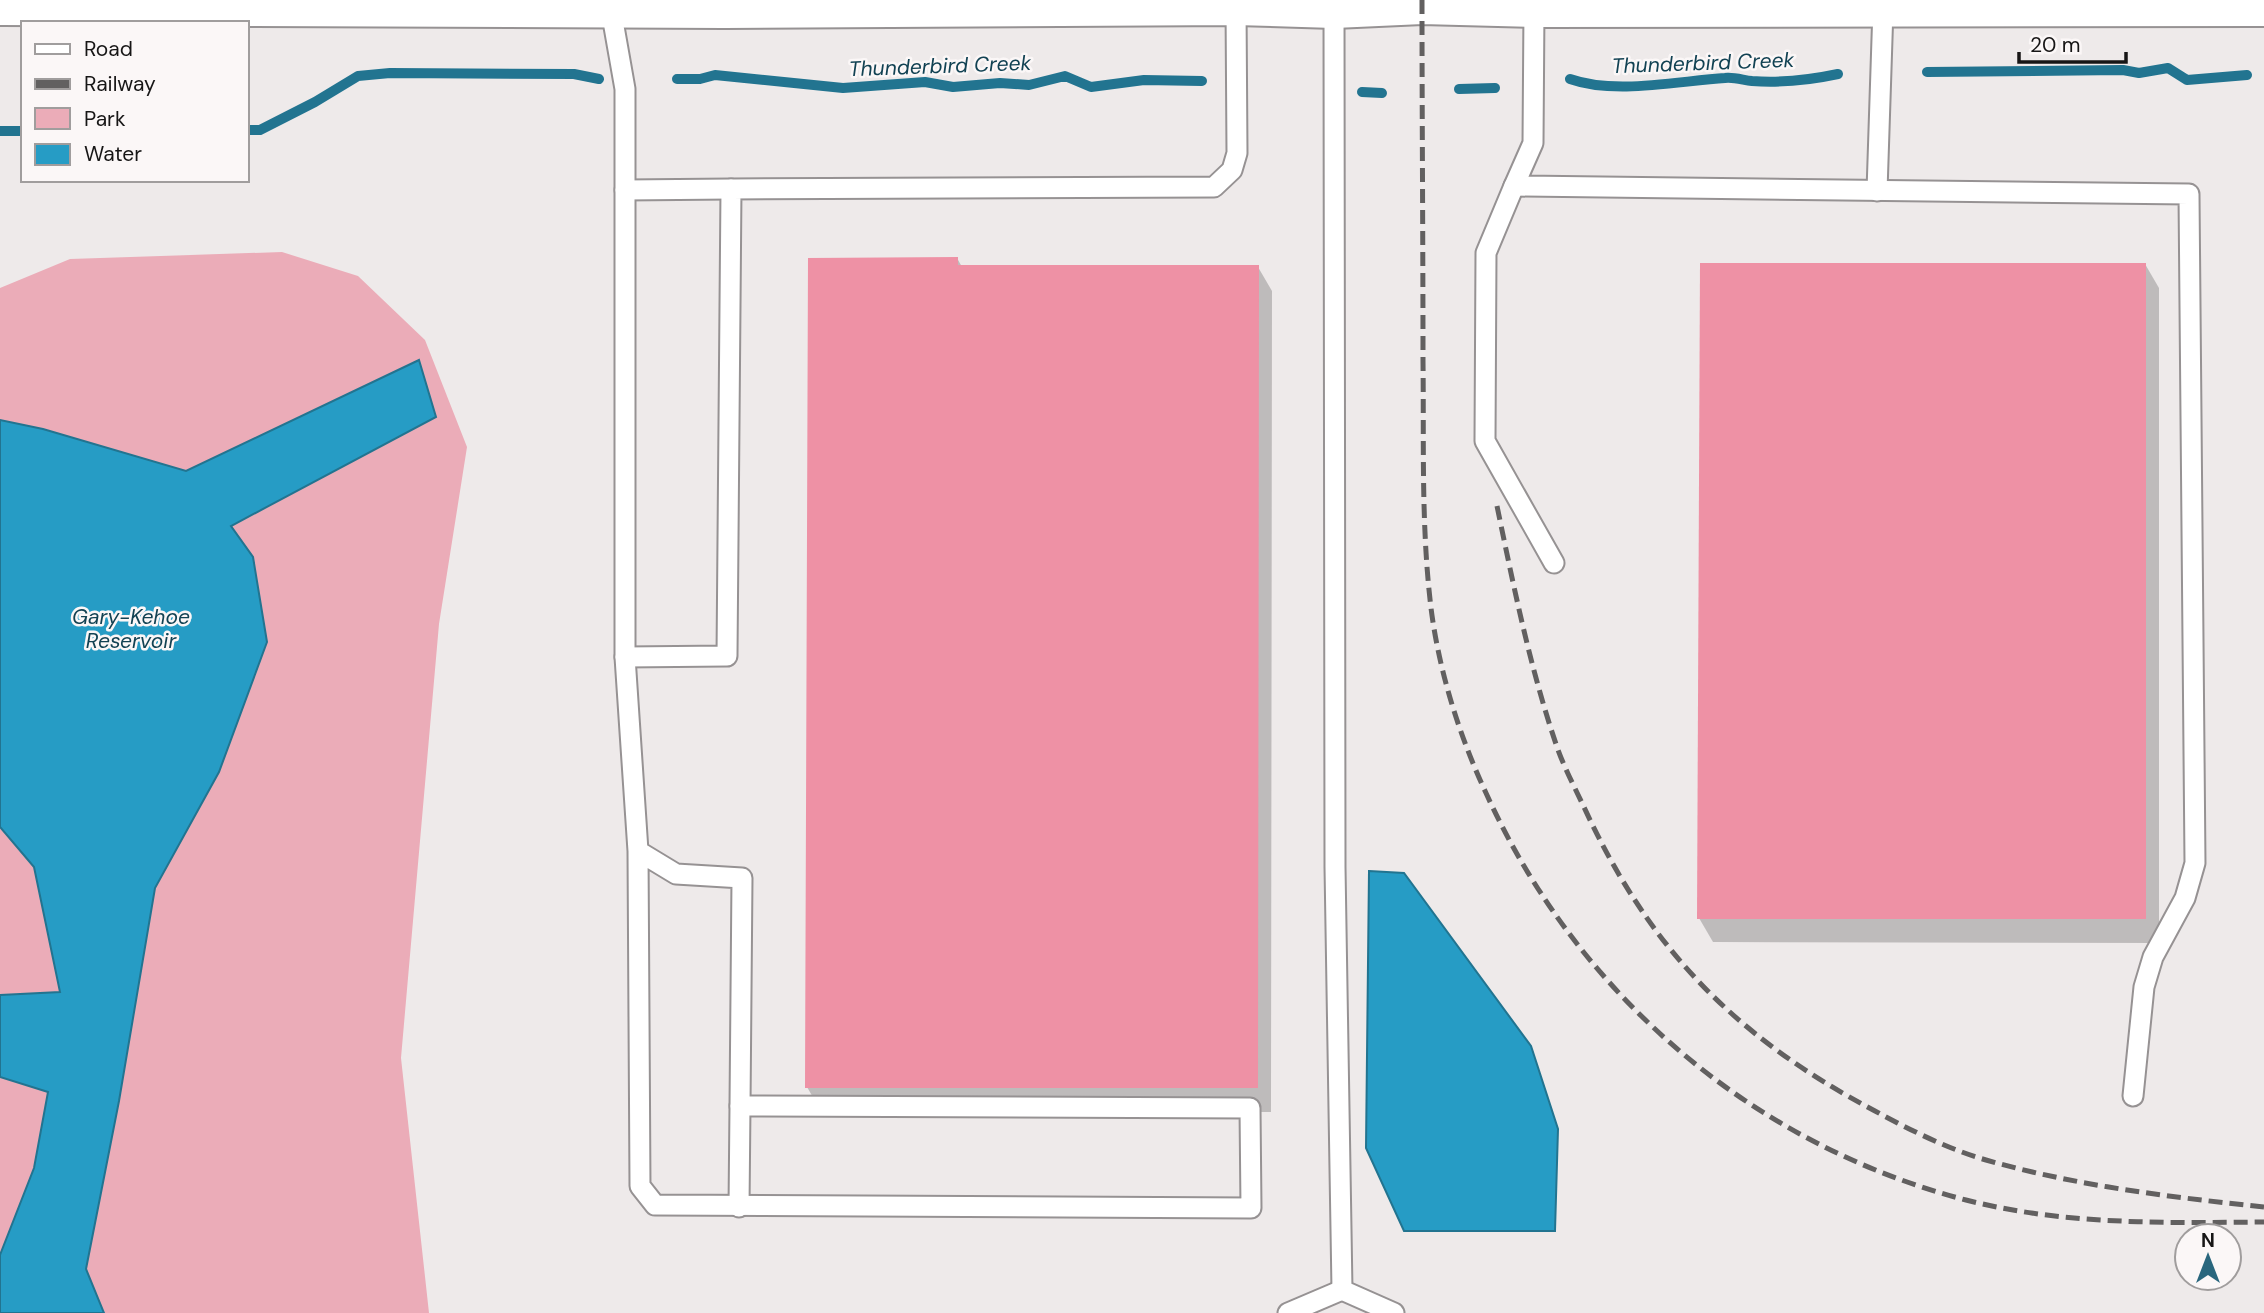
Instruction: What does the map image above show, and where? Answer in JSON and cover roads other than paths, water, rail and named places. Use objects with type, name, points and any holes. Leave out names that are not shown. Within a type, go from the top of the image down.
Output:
[{"type":"street","points":[[0,6],[257,3],[1094,3],[1534,8],[1602,4],[1883,8],[2264,7]]},
{"type":"lane","points":[[610,4],[625,89],[625,657],[638,850],[640,1186],[655,1205],[1251,1208],[1250,1108],[740,1106]]},
{"type":"lane","points":[[625,190],[1214,187],[1232,170],[1237,153],[1236,6]]},
{"type":"lane","points":[[1323,6],[1342,1290]]},
{"type":"lane","points":[[1534,8],[1533,143],[1486,253],[1485,441],[1554,563]]},
{"type":"lane","points":[[1877,191],[1883,8]]},
{"type":"lane","points":[[1514,186],[2189,194],[2195,863],[2185,898],[2153,957],[2144,987],[2133,1096]]},
{"type":"lane","points":[[625,657],[727,656],[731,189]]},
{"type":"lane","points":[[638,850],[676,874],[742,878],[739,1207]]},
{"type":"lane","points":[[1288,1313],[1342,1290],[1394,1313]]},
{"type":"water","name":"Gary-Kehoe Reservoir","points":[[419,360],[436,417],[231,526],[253,557],[267,642],[219,772],[155,888],[119,1101],[86,1269],[104,1313],[0,1313],[0,1255],[34,1168],[48,1092],[0,1077],[0,995],[60,992],[34,867],[0,827],[0,420],[43,429],[186,471]]},
{"type":"water","points":[[1369,871],[1404,873],[1531,1046],[1558,1129],[1555,1231],[1404,1231],[1366,1148]]},
{"type":"waterway","name":"Thunderbird Creek","points":[[1927,72],[2123,70],[2139,73],[2168,68],[2187,80],[2247,75]]},
{"type":"waterway","name":"Thunderbird Creek","points":[[248,130],[260,130],[358,76],[390,73],[574,74],[599,79]]},
{"type":"waterway","name":"Thunderbird Creek","points":[[1570,79],[1588,84],[1626,87],[1728,78],[1784,81],[1838,74]]},
{"type":"waterway","name":"Thunderbird Creek","points":[[677,79],[700,79],[715,75],[843,88],[925,82],[953,87],[1000,83],[1029,85],[1065,76],[1091,87],[1144,80],[1202,81]]},
{"type":"waterway","name":"Thunderbird Creek","points":[[1459,89],[1495,88]]},
{"type":"waterway","name":"Thunderbird Creek","points":[[1362,92],[1382,93]]},
{"type":"waterway","name":"Thunderbird Creek","points":[[0,131],[21,131]]},
{"type":"railway","points":[[1422,0],[1424,485],[1431,608],[1451,702],[1486,793],[1524,866],[1569,934],[1621,995],[1680,1051],[1744,1100],[1813,1141],[1887,1175],[1966,1200],[2040,1214],[2114,1221],[2264,1222]]},
{"type":"railway","points":[[1497,506],[1531,658],[1547,717],[1569,776],[1609,856],[1637,903],[1667,946],[1738,1020],[1825,1083],[1915,1132],[1972,1156],[2089,1184],[2264,1207]]}]
